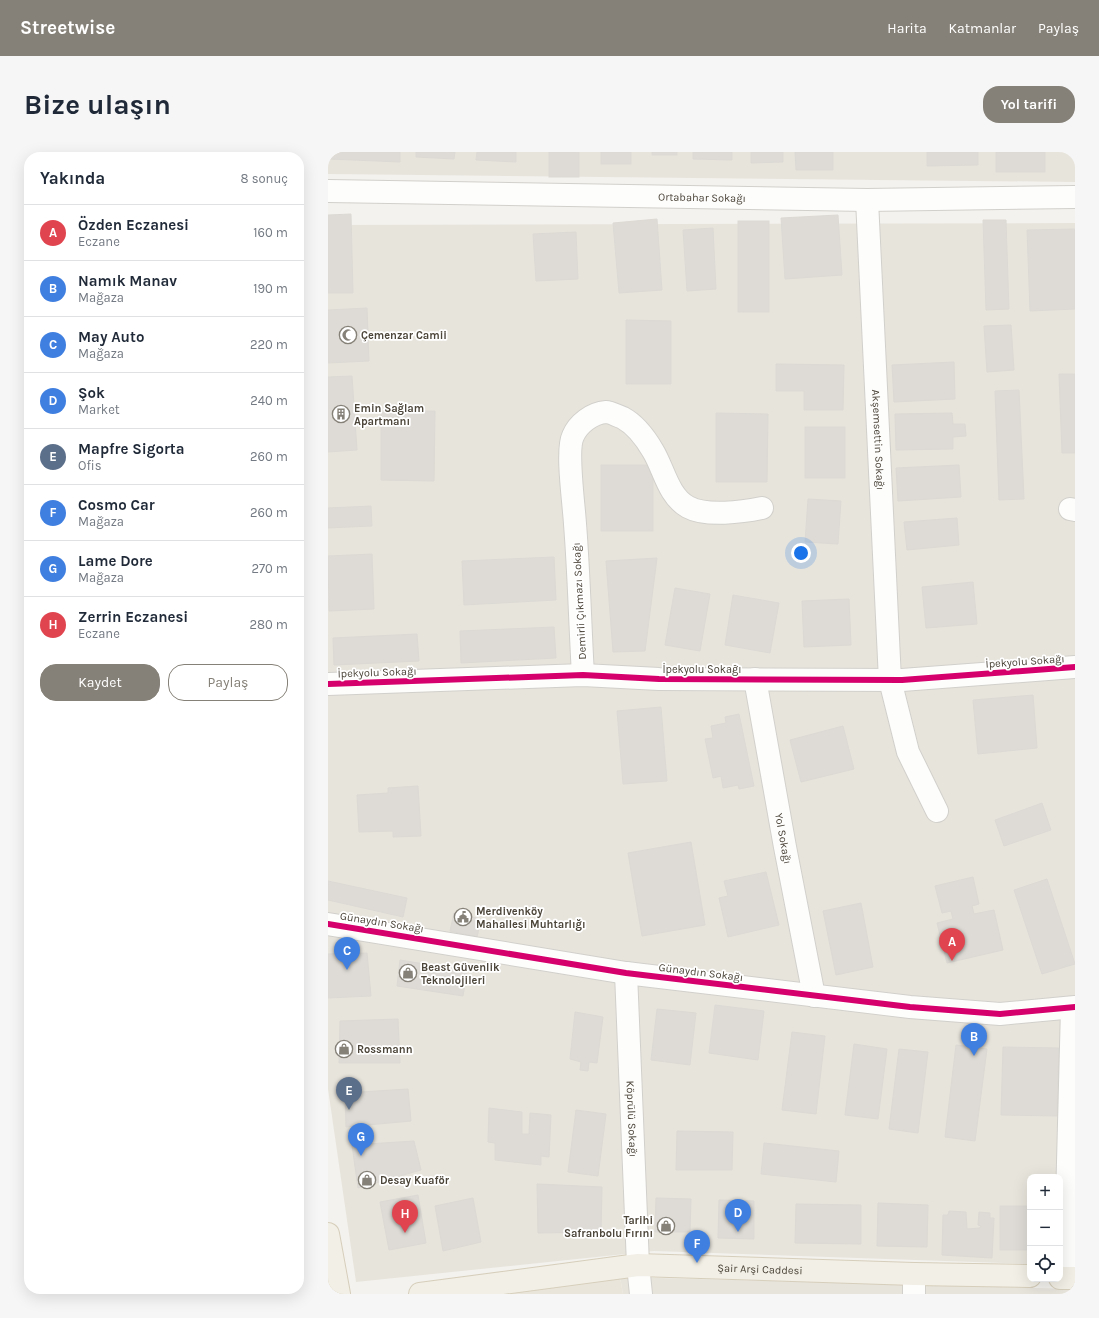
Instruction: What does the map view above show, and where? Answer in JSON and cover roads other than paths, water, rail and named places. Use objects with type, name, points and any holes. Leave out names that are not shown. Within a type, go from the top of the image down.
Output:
[{"type":"main road","points":[[328,1234],[339,1294]]},
{"type":"main road","name":"Şair Arşi Caddesi","points":[[420,1294],[638,1265],[914,1284],[1027,1276]]},
{"type":"street","name":"Ortabahar Sokağı","points":[[328,192],[867,200],[1075,196]]},
{"type":"street","name":"Akşemsettin Sokağı","points":[[867,200],[890,680],[908,752],[937,811]]},
{"type":"street","name":"Demirli Çıkmazı Sokağı","points":[[583,675],[570,451],[573,436],[584,422],[594,416],[607,412],[623,418],[636,427],[653,451],[675,496],[688,507],[709,512],[741,512],[762,508]]},
{"type":"street","name":"İpekyolu Sokağı","points":[[328,684],[583,675],[659,679],[890,680],[1075,667]]},
{"type":"street","name":"Yol Sokağı","points":[[755,679],[785,847],[814,996]]},
{"type":"street","name":"Günaydın Sokağı","points":[[328,924],[626,973],[910,1007],[1000,1014],[1074,1008]]},
{"type":"street","name":"Köprülü Sokağı","points":[[626,973],[638,1265],[641,1294]]},
{"type":"street","points":[[1067,1278],[1074,1008]]},
{"type":"place","name":"Çemenzar Camii","points":[[348,335]]},
{"type":"place","name":"Emin Sağlam Apartmanı","points":[[341,414]]},
{"type":"place","name":"Merdivenköy Mahallesi Muhtarlığı","points":[[463,917]]},
{"type":"place","name":"Özden Eczanesi","points":[[952,961]]},
{"type":"place","name":"May Auto","points":[[347,970]]},
{"type":"place","name":"Beast Güvenlik Teknolojileri","points":[[408,973]]},
{"type":"place","name":"Rossmann","points":[[344,1049]]},
{"type":"place","name":"Namık Manav","points":[[974,1056]]},
{"type":"place","name":"Mapfre Sigorta","points":[[349,1110]]},
{"type":"place","name":"Lame Dore","points":[[361,1156]]},
{"type":"place","name":"Desay Kuaför","points":[[367,1180]]},
{"type":"place","name":"Tarihi Safranbolu Fırını","points":[[666,1226]]},
{"type":"place","name":"Şok","points":[[738,1232]]},
{"type":"place","name":"Zerrin Eczanesi","points":[[405,1233]]},
{"type":"place","name":"Cosmo Car","points":[[697,1263]]}]
